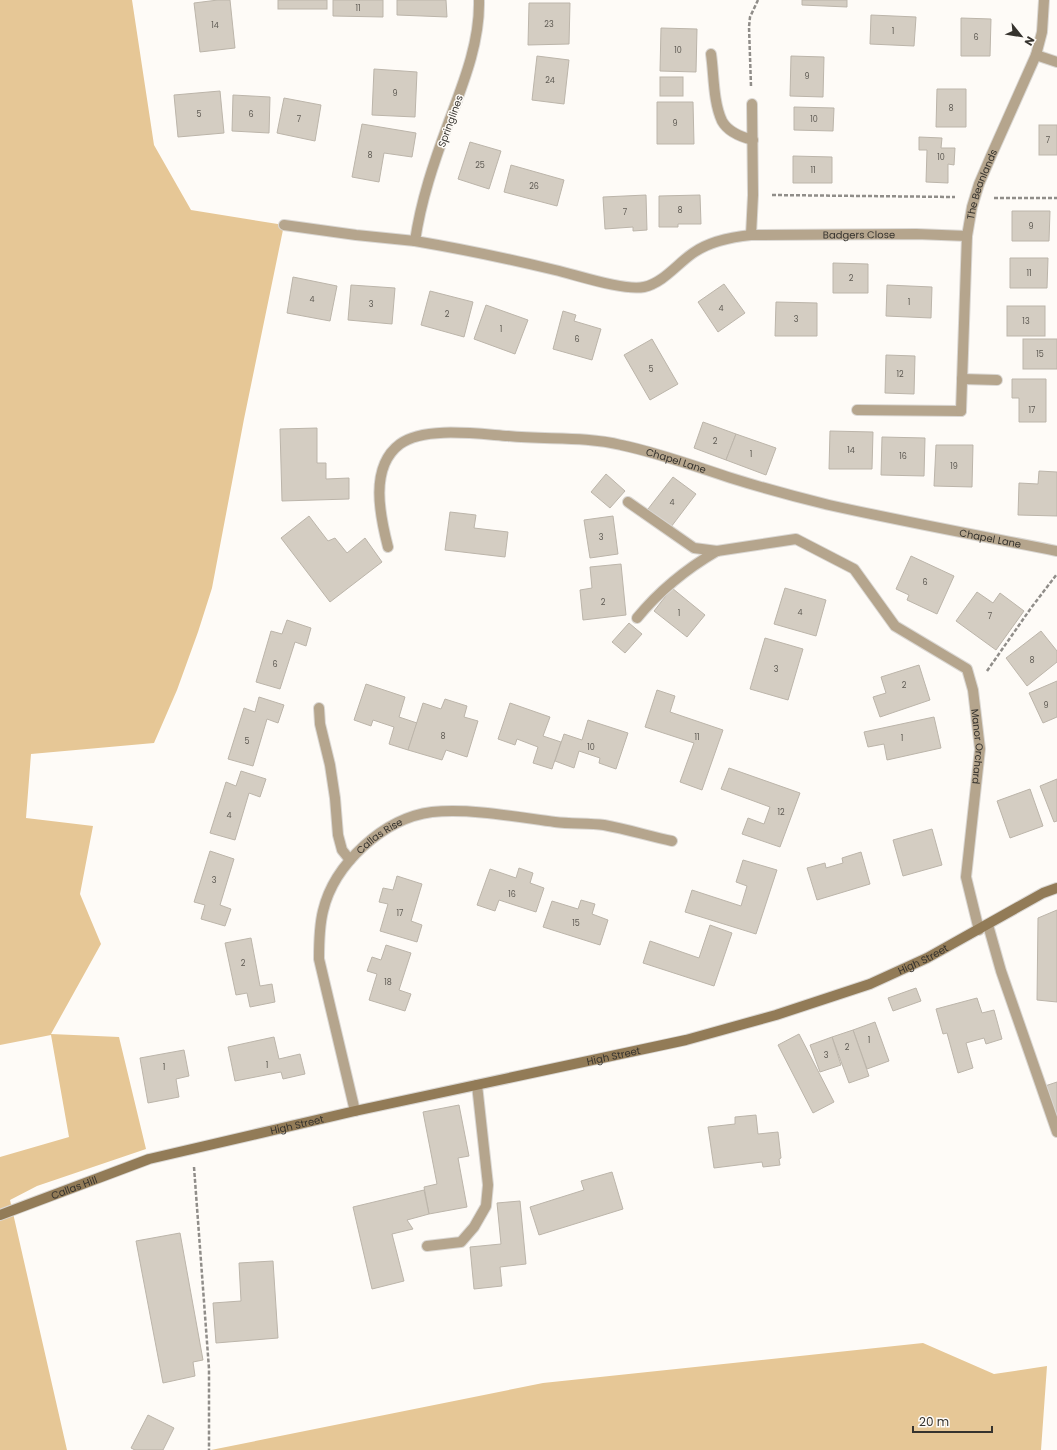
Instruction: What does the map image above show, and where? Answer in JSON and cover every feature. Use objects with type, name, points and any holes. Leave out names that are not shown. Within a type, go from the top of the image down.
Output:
[{"type":"street","name":"Springlines","points":[[415,241],[426,188],[466,76],[475,45],[479,22],[479,0]]},
{"type":"street","name":"The Beanlands","points":[[857,410],[961,411],[967,236],[975,198],[991,156],[1036,55],[1042,32],[1044,0]]},
{"type":"street","points":[[711,54],[717,103],[722,122],[732,132],[741,137],[752,140]]},
{"type":"street","points":[[1036,55],[1057,62]]},
{"type":"street","points":[[751,235],[753,195],[752,104]]},
{"type":"street","points":[[284,225],[415,241]]},
{"type":"street","name":"Badgers Close","points":[[415,241],[502,258],[636,288],[646,287],[654,283],[700,249],[736,236],[916,234],[967,236]]},
{"type":"street","points":[[962,379],[997,380]]},
{"type":"street","name":"Chapel Lane","points":[[388,547],[382,526],[379,499],[384,463],[391,452],[400,444],[411,438],[430,434],[463,432],[520,438],[591,440],[621,444],[668,457],[783,494],[1057,551]]},
{"type":"street","points":[[628,502],[694,548],[717,551]]},
{"type":"street","name":"Manor Orchard","points":[[717,551],[796,539],[854,569],[895,626],[967,669],[973,690],[980,749],[966,877],[979,930]]},
{"type":"street","points":[[637,618],[665,588],[681,575],[717,551]]},
{"type":"street","points":[[319,708],[320,724],[330,765],[335,798],[338,835],[342,850],[350,860]]},
{"type":"street","name":"Callas Rise","points":[[355,1111],[319,959],[319,933],[323,910],[332,888],[350,860],[371,838],[404,819],[431,812],[468,812],[566,824],[604,825],[672,841]]},
{"type":"street","name":"High Street","points":[[149,1159],[355,1111],[686,1040],[776,1015],[870,984],[927,958],[1043,893],[1057,888]]},
{"type":"street","points":[[988,925],[1001,971],[1057,1132]]},
{"type":"street","points":[[427,1246],[461,1242],[474,1226],[486,1206],[488,1185],[477,1085]]},
{"type":"street","name":"Callas Hill","points":[[0,1215],[149,1159]]},
{"type":"path","points":[[752,104],[749,27],[750,17],[758,0]]},
{"type":"path","points":[[753,195],[1057,198]]},
{"type":"path","points":[[973,690],[1057,574]]},
{"type":"path","points":[[192,1149],[209,1369],[209,1450]]},
{"type":"shaded area","points":[[0,0],[132,0],[154,145],[191,210],[284,225],[244,419],[212,588],[177,690],[154,743],[31,754],[26,818],[93,826],[80,894],[101,944],[51,1034],[119,1037],[146,1149],[37,1186],[10,1200],[67,1450],[0,1450],[0,1157],[69,1137],[51,1035],[0,1045]]},
{"type":"shaded area","points":[[923,1343],[994,1374],[1047,1366],[1041,1450],[211,1450],[543,1383]]},
{"type":"building","points":[[230,0],[235,48],[200,52],[194,3]]},
{"type":"building","points":[[278,0],[327,0],[327,9],[278,9]]},
{"type":"building","points":[[333,0],[383,0],[383,17],[333,16]]},
{"type":"building","points":[[397,0],[446,0],[447,17],[397,15]]},
{"type":"building","points":[[802,0],[847,0],[847,7],[802,5]]},
{"type":"building","points":[[529,3],[570,3],[569,44],[528,45]]},
{"type":"building","points":[[871,15],[916,17],[914,46],[870,44]]},
{"type":"building","points":[[961,18],[991,19],[990,56],[961,56]]},
{"type":"building","points":[[661,28],[697,29],[696,72],[660,71]]},
{"type":"building","points":[[537,56],[569,60],[564,104],[532,100]]},
{"type":"building","points":[[791,56],[824,57],[823,97],[790,96]]},
{"type":"building","points":[[374,69],[417,72],[415,117],[372,115]]},
{"type":"building","points":[[660,77],[683,77],[683,96],[660,96]]},
{"type":"building","points":[[937,89],[966,89],[966,127],[936,127]]},
{"type":"building","points":[[220,91],[224,133],[178,137],[174,95]]},
{"type":"building","points":[[233,95],[270,97],[269,133],[232,131]]},
{"type":"building","points":[[284,98],[321,105],[315,141],[277,133]]},
{"type":"building","points":[[657,102],[693,102],[694,144],[657,144]]},
{"type":"building","points":[[794,107],[834,108],[833,131],[794,130]]},
{"type":"building","points":[[362,124],[416,133],[412,157],[384,153],[379,182],[352,177]]},
{"type":"building","points":[[1039,125],[1057,125],[1057,155],[1039,155]]},
{"type":"building","points":[[919,137],[942,138],[941,148],[955,148],[954,165],[948,164],[948,183],[926,182],[927,150],[919,150]]},
{"type":"building","points":[[470,142],[501,151],[489,189],[458,179]]},
{"type":"building","points":[[793,156],[832,157],[832,183],[793,183]]},
{"type":"building","points":[[511,165],[564,180],[557,206],[504,192]]},
{"type":"building","points":[[646,195],[647,230],[633,231],[633,227],[605,229],[603,197]]},
{"type":"building","points":[[700,195],[701,224],[678,224],[678,227],[659,227],[659,196]]},
{"type":"building","points":[[1012,211],[1050,211],[1049,241],[1012,241]]},
{"type":"building","points":[[1010,258],[1048,258],[1047,288],[1010,288]]},
{"type":"building","points":[[833,263],[868,264],[868,293],[833,293]]},
{"type":"building","points":[[293,277],[337,286],[330,321],[287,313]]},
{"type":"building","points":[[724,284],[745,313],[718,332],[698,302]]},
{"type":"building","points":[[351,285],[395,288],[392,324],[348,320]]},
{"type":"building","points":[[887,285],[932,287],[931,318],[886,316]]},
{"type":"building","points":[[430,291],[473,302],[464,337],[421,325]]},
{"type":"building","points":[[776,302],[817,303],[817,336],[775,336]]},
{"type":"building","points":[[486,305],[528,320],[515,354],[474,339]]},
{"type":"building","points":[[1007,306],[1045,306],[1045,336],[1007,336]]},
{"type":"building","points":[[563,311],[576,315],[574,321],[601,329],[592,360],[553,349]]},
{"type":"building","points":[[652,339],[678,384],[650,400],[624,355]]},
{"type":"building","points":[[1023,339],[1057,339],[1057,369],[1023,369]]},
{"type":"building","points":[[886,355],[915,356],[914,394],[885,393]]},
{"type":"building","points":[[1012,379],[1046,379],[1046,422],[1019,422],[1019,398],[1012,398]]},
{"type":"building","points":[[703,422],[736,434],[726,460],[694,448]]},
{"type":"building","points":[[317,428],[317,463],[326,463],[326,479],[349,478],[349,499],[282,501],[280,429]]},
{"type":"building","points":[[830,431],[873,432],[872,469],[829,469]]},
{"type":"building","points":[[736,434],[776,448],[766,475],[726,460]]},
{"type":"building","points":[[882,437],[925,438],[924,476],[881,475]]},
{"type":"building","points":[[936,445],[973,445],[972,487],[934,486]]},
{"type":"building","points":[[1039,471],[1057,472],[1057,516],[1018,515],[1019,483],[1038,484]]},
{"type":"building","points":[[606,474],[625,491],[610,508],[591,492]]},
{"type":"building","points":[[673,477],[696,494],[671,527],[648,509]]},
{"type":"building","points":[[450,512],[476,515],[474,528],[508,532],[505,557],[445,550]]},
{"type":"building","points":[[309,516],[328,541],[335,538],[347,553],[365,538],[382,562],[330,602],[281,538]]},
{"type":"building","points":[[613,516],[618,554],[590,558],[584,520]]},
{"type":"building","points":[[911,556],[954,576],[937,614],[907,600],[909,595],[896,589]]},
{"type":"building","points":[[621,564],[626,615],[583,620],[580,590],[592,588],[590,567]]},
{"type":"building","points":[[672,588],[705,615],[687,637],[654,611]]},
{"type":"building","points":[[785,588],[826,600],[816,636],[774,624]]},
{"type":"building","points":[[977,592],[993,603],[1000,593],[1024,611],[996,650],[956,621]]},
{"type":"building","points":[[287,620],[311,628],[306,646],[295,642],[280,689],[256,682],[271,631],[282,634]]},
{"type":"building","points":[[629,623],[642,634],[625,653],[612,642]]},
{"type":"building","points":[[1041,631],[1057,651],[1057,662],[1027,686],[1006,658]]},
{"type":"building","points":[[765,638],[803,649],[788,700],[750,689]]},
{"type":"building","points":[[919,665],[930,700],[880,717],[873,697],[886,693],[881,677]]},
{"type":"building","points":[[1057,681],[1057,717],[1043,723],[1029,693]]},
{"type":"building","points":[[366,684],[405,697],[399,717],[417,723],[408,750],[389,744],[394,727],[373,720],[371,726],[354,720]]},
{"type":"building","points":[[657,690],[675,696],[670,712],[723,730],[702,790],[680,782],[694,743],[645,727]]},
{"type":"building","points":[[259,697],[284,705],[278,723],[267,719],[253,766],[228,759],[244,708],[255,712]]},
{"type":"building","points":[[445,699],[467,706],[464,717],[478,721],[467,757],[446,750],[442,760],[408,750],[423,703],[441,709]]},
{"type":"building","points":[[510,703],[550,717],[543,736],[561,742],[552,769],[533,763],[538,747],[517,739],[515,745],[498,739]]},
{"type":"building","points":[[934,717],[941,748],[887,760],[884,744],[868,747],[864,732]]},
{"type":"building","points":[[588,720],[628,733],[616,769],[599,763],[600,758],[579,751],[574,768],[555,761],[564,734],[582,740]]},
{"type":"building","points":[[729,768],[800,793],[780,847],[742,834],[748,818],[764,824],[770,807],[721,789]]},
{"type":"building","points":[[241,771],[266,779],[260,797],[249,793],[235,840],[210,833],[226,782],[236,786]]},
{"type":"building","points":[[1057,779],[1057,821],[1054,822],[1040,786]]},
{"type":"building","points":[[1030,789],[1043,826],[1010,838],[997,801]]},
{"type":"building","points":[[932,829],[942,865],[903,876],[893,840]]},
{"type":"building","points":[[210,851],[234,859],[220,905],[231,909],[225,926],[201,919],[205,905],[194,902]]},
{"type":"building","points":[[861,852],[870,884],[817,900],[807,868],[825,863],[826,868],[843,863],[842,858]]},
{"type":"building","points":[[743,860],[777,870],[756,934],[685,912],[692,890],[741,906],[747,886],[736,882]]},
{"type":"building","points":[[519,868],[533,873],[530,883],[544,888],[536,912],[499,900],[495,911],[477,905],[490,869],[516,878]]},
{"type":"building","points":[[397,876],[422,884],[411,921],[422,925],[417,942],[380,931],[388,904],[379,902],[383,888],[393,890]]},
{"type":"building","points":[[581,900],[595,904],[592,914],[608,920],[600,945],[543,927],[552,901],[578,909]]},
{"type":"building","points":[[1057,910],[1057,1002],[1037,1000],[1038,918]]},
{"type":"building","points":[[710,925],[732,933],[714,986],[643,963],[650,941],[699,958]]},
{"type":"building","points":[[251,938],[260,986],[272,984],[275,1002],[250,1007],[247,993],[236,995],[225,943]]},
{"type":"building","points":[[386,945],[411,953],[399,990],[411,994],[405,1011],[369,1000],[377,974],[367,971],[372,957],[381,960]]},
{"type":"building","points":[[916,988],[921,1001],[893,1011],[888,998]]},
{"type":"building","points":[[977,998],[982,1013],[994,1010],[1002,1039],[986,1044],[984,1038],[966,1043],[973,1068],[958,1073],[947,1033],[943,1034],[936,1009]]},
{"type":"building","points":[[875,1022],[889,1061],[867,1069],[853,1030]]},
{"type":"building","points":[[853,1030],[869,1076],[849,1083],[832,1037]]},
{"type":"building","points":[[799,1034],[834,1102],[813,1113],[778,1045]]},
{"type":"building","points":[[274,1037],[279,1059],[300,1054],[305,1074],[283,1079],[281,1072],[235,1081],[228,1047]]},
{"type":"building","points":[[832,1037],[841,1065],[820,1072],[810,1045]]},
{"type":"building","points":[[184,1050],[189,1076],[176,1079],[179,1097],[148,1103],[140,1058]]},
{"type":"building","points":[[1057,1082],[1057,1119],[1045,1086]]},
{"type":"building","points":[[459,1105],[469,1156],[458,1158],[467,1207],[429,1214],[424,1187],[437,1184],[423,1112]]},
{"type":"building","points":[[756,1115],[758,1134],[778,1132],[781,1158],[779,1159],[780,1165],[763,1167],[762,1162],[714,1168],[708,1127],[735,1124],[735,1117]]},
{"type":"building","points":[[612,1172],[623,1209],[539,1235],[530,1207],[584,1190],[581,1181]]},
{"type":"building","points":[[424,1190],[429,1214],[407,1220],[413,1229],[392,1234],[404,1281],[372,1289],[353,1207]]},
{"type":"building","points":[[520,1201],[526,1264],[500,1267],[502,1286],[474,1289],[470,1247],[501,1244],[497,1203]]},
{"type":"building","points":[[180,1233],[203,1360],[193,1362],[195,1376],[163,1383],[136,1241]]},
{"type":"building","points":[[273,1261],[278,1338],[216,1343],[213,1303],[241,1301],[239,1263]]},
{"type":"building","points":[[148,1415],[174,1428],[163,1450],[135,1450],[131,1448]]}]
